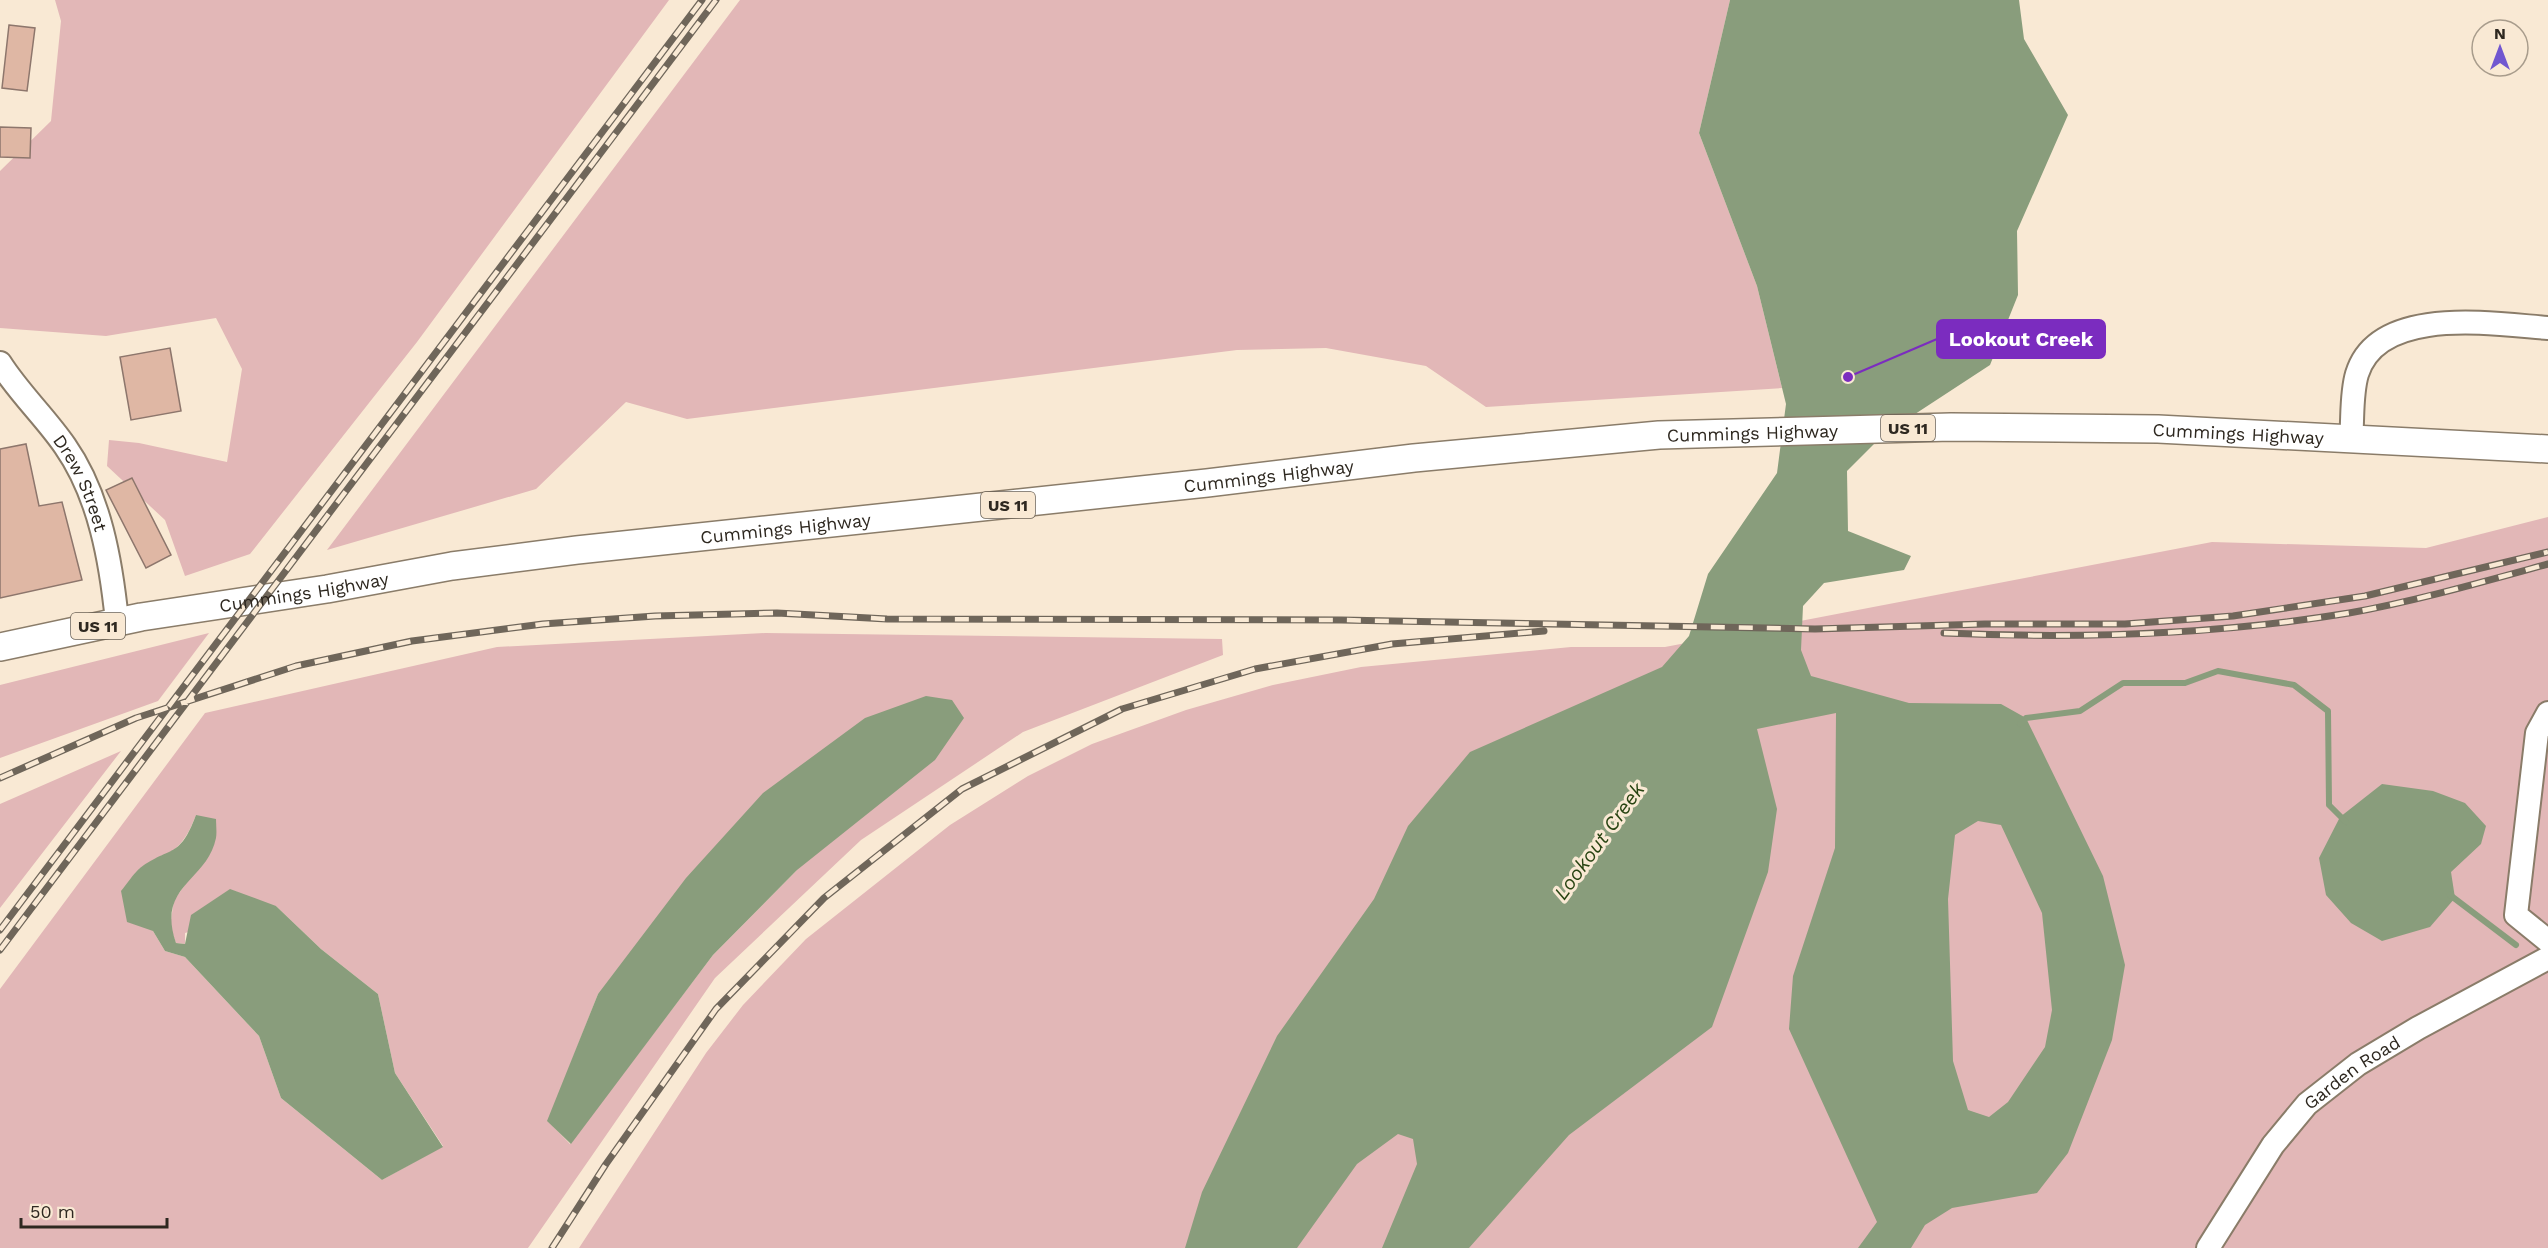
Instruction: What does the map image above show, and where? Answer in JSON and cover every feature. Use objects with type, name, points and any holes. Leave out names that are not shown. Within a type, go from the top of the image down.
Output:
[{"type":"main road","name":"Cummings Highway","points":[[0,647],[117,621],[315,591],[452,566],[566,551],[1196,485],[1414,458],[1659,435],[1951,428],[2158,429],[2548,450]]},
{"type":"street","points":[[2351,439],[2357,375],[2368,353],[2380,342],[2403,329],[2434,324],[2548,328]]},
{"type":"street","name":"Drew Street","points":[[0,363],[66,447],[94,503],[112,571],[117,621]]},
{"type":"street","points":[[2548,712],[2537,733],[2516,915],[2548,941]]},
{"type":"street","name":"Garden Road","points":[[2208,1248],[2273,1145],[2307,1104],[2378,1052],[2548,958]]},
{"type":"shaded area","points":[[55,0],[669,0],[417,342],[250,554],[185,576],[165,520],[107,466],[109,440],[139,443],[227,462],[242,369],[216,318],[106,336],[0,328],[0,171],[51,121],[61,21]]},
{"type":"shaded area","points":[[740,0],[1730,0],[1699,133],[1757,286],[1782,388],[1486,407],[1426,366],[1326,348],[1237,350],[687,419],[626,402],[536,489],[327,550]]},
{"type":"shaded area","points":[[2548,517],[2548,1248],[579,1248],[706,1053],[743,1005],[806,939],[950,825],[1028,776],[1092,744],[1186,710],[1273,685],[1361,667],[1571,647],[1665,647],[2212,542],[2426,548]]},
{"type":"shaded area","points":[[209,633],[158,701],[0,758],[0,685]]},
{"type":"shaded area","points":[[765,633],[1222,639],[1223,655],[1023,732],[861,840],[715,978],[528,1248],[0,1248],[0,989],[205,713],[497,647]],"holes":[[[196,815],[185,885],[174,900],[170,926],[176,943],[185,944],[185,933],[276,906],[321,949],[378,994],[395,1073],[443,1146],[382,1180],[281,1098],[259,1036],[185,957],[165,951],[153,931],[139,869],[175,849],[186,836]],[[797,870],[713,955],[570,1144],[548,1121],[598,994]]]},
{"type":"shaded area","points":[[121,751],[0,908],[0,804]]},
{"type":"water","points":[[1730,0],[2019,0],[2024,39],[2068,115],[2017,231],[2018,295],[1990,365],[1883,435],[1847,471],[1848,531],[1911,556],[1904,570],[1824,583],[1803,606],[1801,650],[1811,676],[1909,703],[2001,704],[2026,718],[2103,876],[2125,965],[2112,1040],[2068,1153],[2037,1193],[1952,1208],[1925,1225],[1911,1248],[1858,1248],[1877,1222],[1789,1029],[1793,976],[1835,848],[1836,713],[1757,729],[1777,809],[1768,872],[1712,1027],[1569,1135],[1469,1248],[1382,1248],[1417,1164],[1413,1139],[1398,1134],[1357,1164],[1297,1248],[1185,1248],[1202,1192],[1277,1036],[1374,899],[1408,826],[1470,752],[1662,667],[1689,636],[1708,574],[1777,473],[1786,404],[1757,286],[1699,133]],"holes":[[[1978,821],[2001,825],[2042,913],[2052,1010],[2045,1047],[2008,1102],[1989,1117],[1968,1110],[1953,1061],[1948,899],[1955,835]]]},
{"type":"water","points":[[926,696],[952,700],[964,718],[935,760],[797,870],[713,955],[571,1144],[547,1121],[598,994],[686,878],[763,793],[865,718]]},
{"type":"water","points":[[2382,784],[2433,791],[2465,803],[2486,826],[2481,844],[2451,872],[2455,898],[2430,927],[2382,941],[2351,923],[2326,895],[2319,858],[2340,817]]},
{"type":"water","points":[[196,815],[216,819],[216,838],[211,853],[203,865],[177,896],[173,908],[172,924],[176,943],[185,944],[191,915],[230,889],[276,906],[321,949],[378,994],[395,1073],[443,1147],[382,1180],[281,1098],[259,1036],[185,957],[165,951],[153,931],[127,922],[121,891],[140,868],[179,845]]},
{"type":"building","points":[[9,25],[35,28],[27,91],[2,88]]},
{"type":"building","points":[[0,127],[31,128],[30,158],[0,157]]},
{"type":"building","points":[[170,348],[181,411],[131,420],[120,357]]},
{"type":"building","points":[[26,444],[39,506],[62,502],[82,580],[0,598],[0,449]]},
{"type":"building","points":[[132,478],[171,555],[146,568],[106,490]]},
{"type":"waterway","points":[[2020,724],[2026,718],[2080,711],[2123,683],[2185,683],[2218,671],[2294,685],[2328,711],[2329,805],[2346,822]]},
{"type":"waterway","points":[[2450,895],[2516,945]]},
{"type":"railway","points":[[0,930],[702,0]]},
{"type":"railway","points":[[0,950],[716,0]]},
{"type":"railway","points":[[0,778],[136,718],[296,666],[412,641],[543,624],[655,616],[777,613],[887,619],[1341,620],[1815,629],[1985,624],[2125,624],[2233,616],[2365,596],[2548,552]]},
{"type":"railway","points":[[1944,633],[2046,636],[2147,634],[2248,626],[2374,608],[2449,591],[2548,564]]},
{"type":"railway","points":[[552,1248],[606,1164],[716,1009],[824,898],[962,789],[1122,709],[1255,669],[1392,644],[1544,631]]},
{"type":"place","name":"Lookout Creek","points":[[1848,377]]}]
